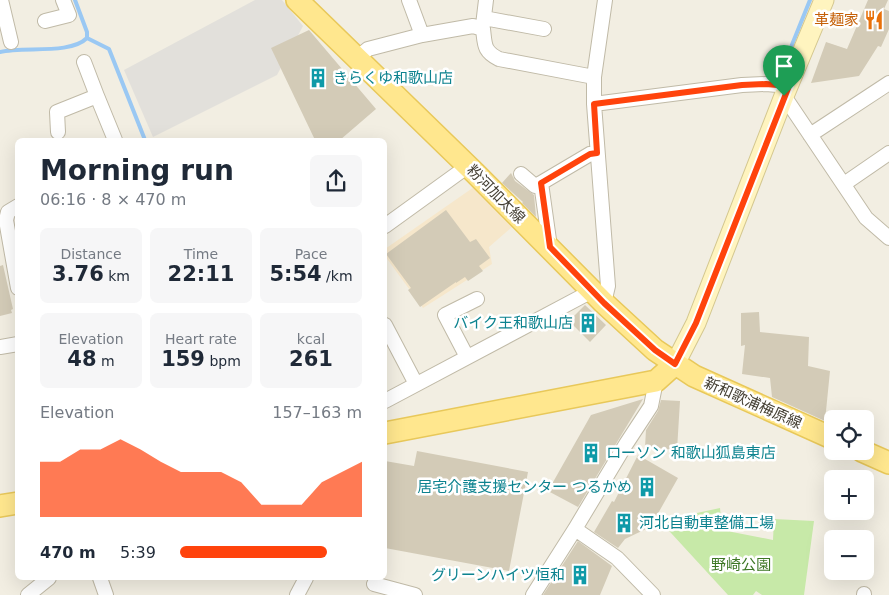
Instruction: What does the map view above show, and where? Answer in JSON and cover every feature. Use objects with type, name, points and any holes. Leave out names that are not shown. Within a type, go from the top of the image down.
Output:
[{"type":"main road","name":"粉河加太線","points":[[297,0],[468,166],[598,297],[655,350],[675,364]]},
{"type":"main road","points":[[387,433],[656,380],[675,364],[696,323],[786,91],[824,0]]},
{"type":"main road","name":"新和歌浦梅原線","points":[[675,364],[694,376],[824,434]]},
{"type":"main road","points":[[874,456],[889,463]]},
{"type":"main road","points":[[0,506],[15,504]]},
{"type":"street","points":[[1,0],[11,42]]},
{"type":"street","points":[[45,20],[69,15],[63,0]]},
{"type":"street","points":[[409,0],[422,35]]},
{"type":"street","points":[[486,0],[483,23],[486,49],[491,54],[499,59],[594,77]]},
{"type":"street","points":[[387,400],[467,357],[598,297],[608,286],[594,104],[594,77],[605,0]]},
{"type":"street","points":[[356,59],[368,49],[422,35],[483,23],[544,29]]},
{"type":"street","points":[[84,62],[114,138]]},
{"type":"street","points":[[810,135],[889,83]]},
{"type":"street","points":[[594,104],[742,85],[766,84],[786,91],[810,135],[866,218],[889,238]]},
{"type":"street","points":[[58,132],[57,112],[97,96]]},
{"type":"street","points":[[521,174],[535,186],[590,154],[597,153]]},
{"type":"street","points":[[844,184],[889,153]]},
{"type":"street","points":[[387,225],[468,166]]},
{"type":"street","points":[[541,183],[550,247]]},
{"type":"street","points":[[15,208],[8,212],[6,220],[15,271]]},
{"type":"street","points":[[467,357],[445,315],[477,298]]},
{"type":"street","points":[[387,329],[416,384]]},
{"type":"street","points":[[0,348],[15,345]]},
{"type":"street","points":[[533,595],[651,406],[656,380]]},
{"type":"street","points":[[575,529],[617,558],[653,595]]},
{"type":"street","points":[[28,595],[47,580]]},
{"type":"street","points":[[101,580],[106,595]]},
{"type":"street","points":[[297,595],[305,580]]},
{"type":"street","points":[[372,585],[416,595]]},
{"type":"shaded area","points":[[255,0],[282,0],[303,26],[277,75],[153,137],[124,70]]},
{"type":"shaded area","points":[[474,187],[512,227],[489,247],[492,264],[423,308],[387,259],[387,248]]},
{"type":"green space","name":"野崎公園","points":[[720,508],[722,530],[773,540],[774,519],[814,521],[804,595],[762,595],[756,591],[753,595],[728,595],[660,521]]},
{"type":"building","points":[[868,0],[888,0],[884,9],[889,11],[889,29],[881,47],[878,46],[859,76],[811,83],[826,42],[847,49]]},
{"type":"building","name":"きらくゆ和歌山店","points":[[309,30],[376,109],[342,138],[314,138],[271,48]]},
{"type":"building","points":[[511,173],[515,181],[534,195],[536,217],[502,183]]},
{"type":"building","points":[[446,210],[470,242],[476,239],[490,258],[479,266],[483,271],[468,281],[465,277],[456,282],[420,307],[408,290],[411,288],[387,253]]},
{"type":"building","points":[[3,265],[13,309],[11,310],[12,313],[0,316],[0,266]]},
{"type":"building","name":"バイク王和歌山店","points":[[585,305],[606,325],[590,342],[569,321]]},
{"type":"building","points":[[759,312],[760,332],[809,337],[808,366],[830,371],[824,421],[772,397],[770,378],[742,374],[745,345],[741,346],[741,313]]},
{"type":"building","name":"ローソン 和歌山狐島東店","points":[[643,399],[578,507],[548,491],[591,415]]},
{"type":"building","points":[[661,400],[680,401],[677,450],[645,447],[646,430],[658,411]]},
{"type":"building","points":[[417,451],[528,472],[509,571],[387,548],[387,461],[414,466]]},
{"type":"building","points":[[638,455],[678,478],[656,517],[653,515],[646,529],[625,539],[618,548],[594,532],[612,501],[614,502]]},
{"type":"building","name":"グリーンハイツ恒和","points":[[578,541],[612,566],[600,595],[543,595]]},
{"type":"waterway","points":[[75,0],[87,32],[87,38]]},
{"type":"waterway","points":[[779,77],[810,0]]},
{"type":"waterway","points":[[87,38],[109,49],[144,138]]},
{"type":"waterway","points":[[0,52],[70,47],[87,38]]},
{"type":"place","name":"革麺家","points":[[874,20]]},
{"type":"place","name":"きらくゆ和歌山店","points":[[318,78]]},
{"type":"place","name":"バイク王和歌山店","points":[[588,323]]},
{"type":"place","name":"ローソン 和歌山狐島東店","points":[[591,453]]},
{"type":"place","name":"居宅介護支援センター つるかめ","points":[[647,487]]},
{"type":"place","name":"河北自動車整備工場","points":[[624,523]]},
{"type":"place","name":"グリーンハイツ恒和","points":[[580,575]]},
{"type":"route","points":[[766,84],[789,86],[784,96],[696,323],[675,364],[655,350],[604,303],[550,247],[541,183],[590,154],[597,153],[594,104],[742,85],[766,84]]}]
